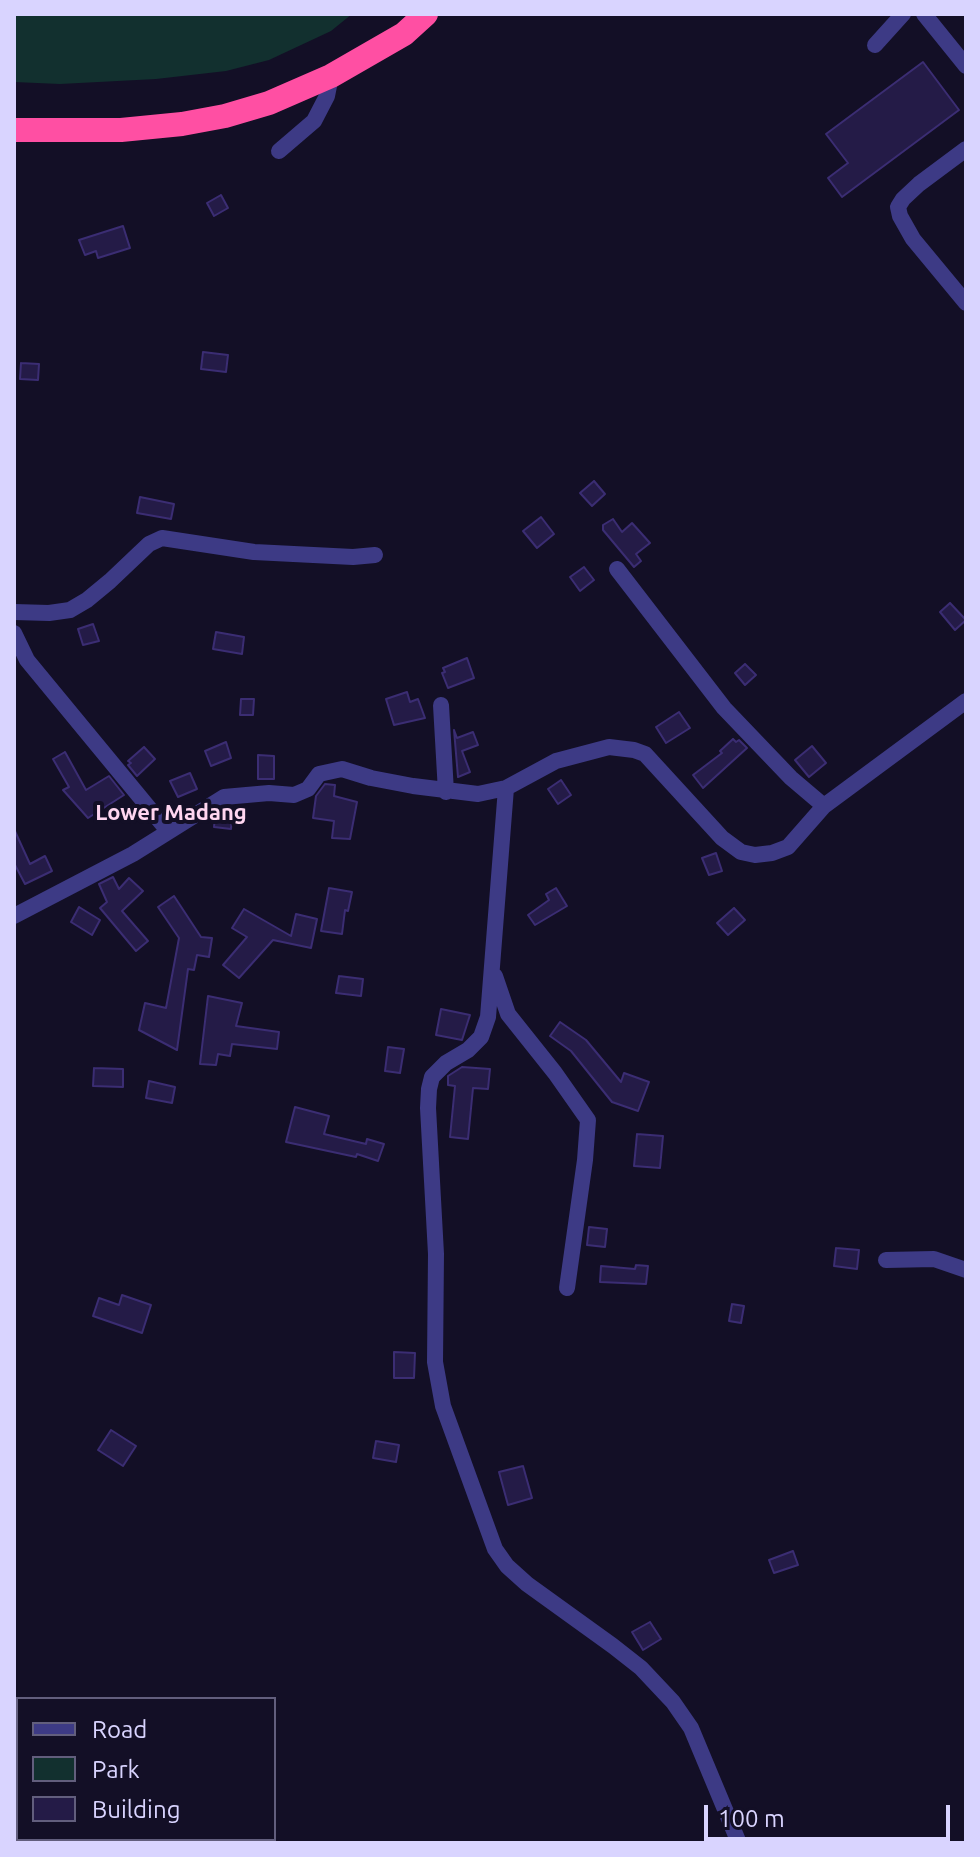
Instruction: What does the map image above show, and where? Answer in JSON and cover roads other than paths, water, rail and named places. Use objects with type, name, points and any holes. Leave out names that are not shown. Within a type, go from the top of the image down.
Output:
[{"type":"highway","points":[[14,130],[121,130],[225,116],[269,103],[331,76],[404,34],[426,14]]},
{"type":"street","points":[[875,45],[903,14]]},
{"type":"street","points":[[924,14],[966,66]]},
{"type":"street","points":[[279,151],[314,121],[327,96],[331,76]]},
{"type":"street","points":[[966,149],[919,184],[898,207],[913,239],[966,303]]},
{"type":"street","points":[[14,612],[70,610],[110,581],[149,544],[162,538],[254,552],[353,557],[375,555]]},
{"type":"street","points":[[617,569],[724,708],[791,778],[824,806]]},
{"type":"street","points":[[14,633],[27,660],[168,831]]},
{"type":"street","points":[[14,916],[133,854],[224,797],[269,793],[294,795],[308,789],[319,774],[342,769],[371,778],[446,792],[478,794],[506,788],[556,761],[609,747],[634,750],[645,754],[722,838],[741,852],[755,855],[772,853],[788,847],[824,806],[966,701]]},
{"type":"street","points":[[441,705],[446,792]]},
{"type":"street","points":[[506,788],[488,1017],[481,1037],[468,1050],[446,1063],[432,1077],[429,1089],[436,1254],[435,1362],[443,1406],[495,1549],[507,1566],[527,1584],[622,1653],[673,1702],[691,1728],[739,1843]]},
{"type":"street","points":[[493,969],[508,1014],[588,1120],[567,1288]]},
{"type":"street","points":[[886,1260],[934,1259],[966,1270]]},
{"type":"district","name":"Lower Madang","points":[[171,813]]}]
